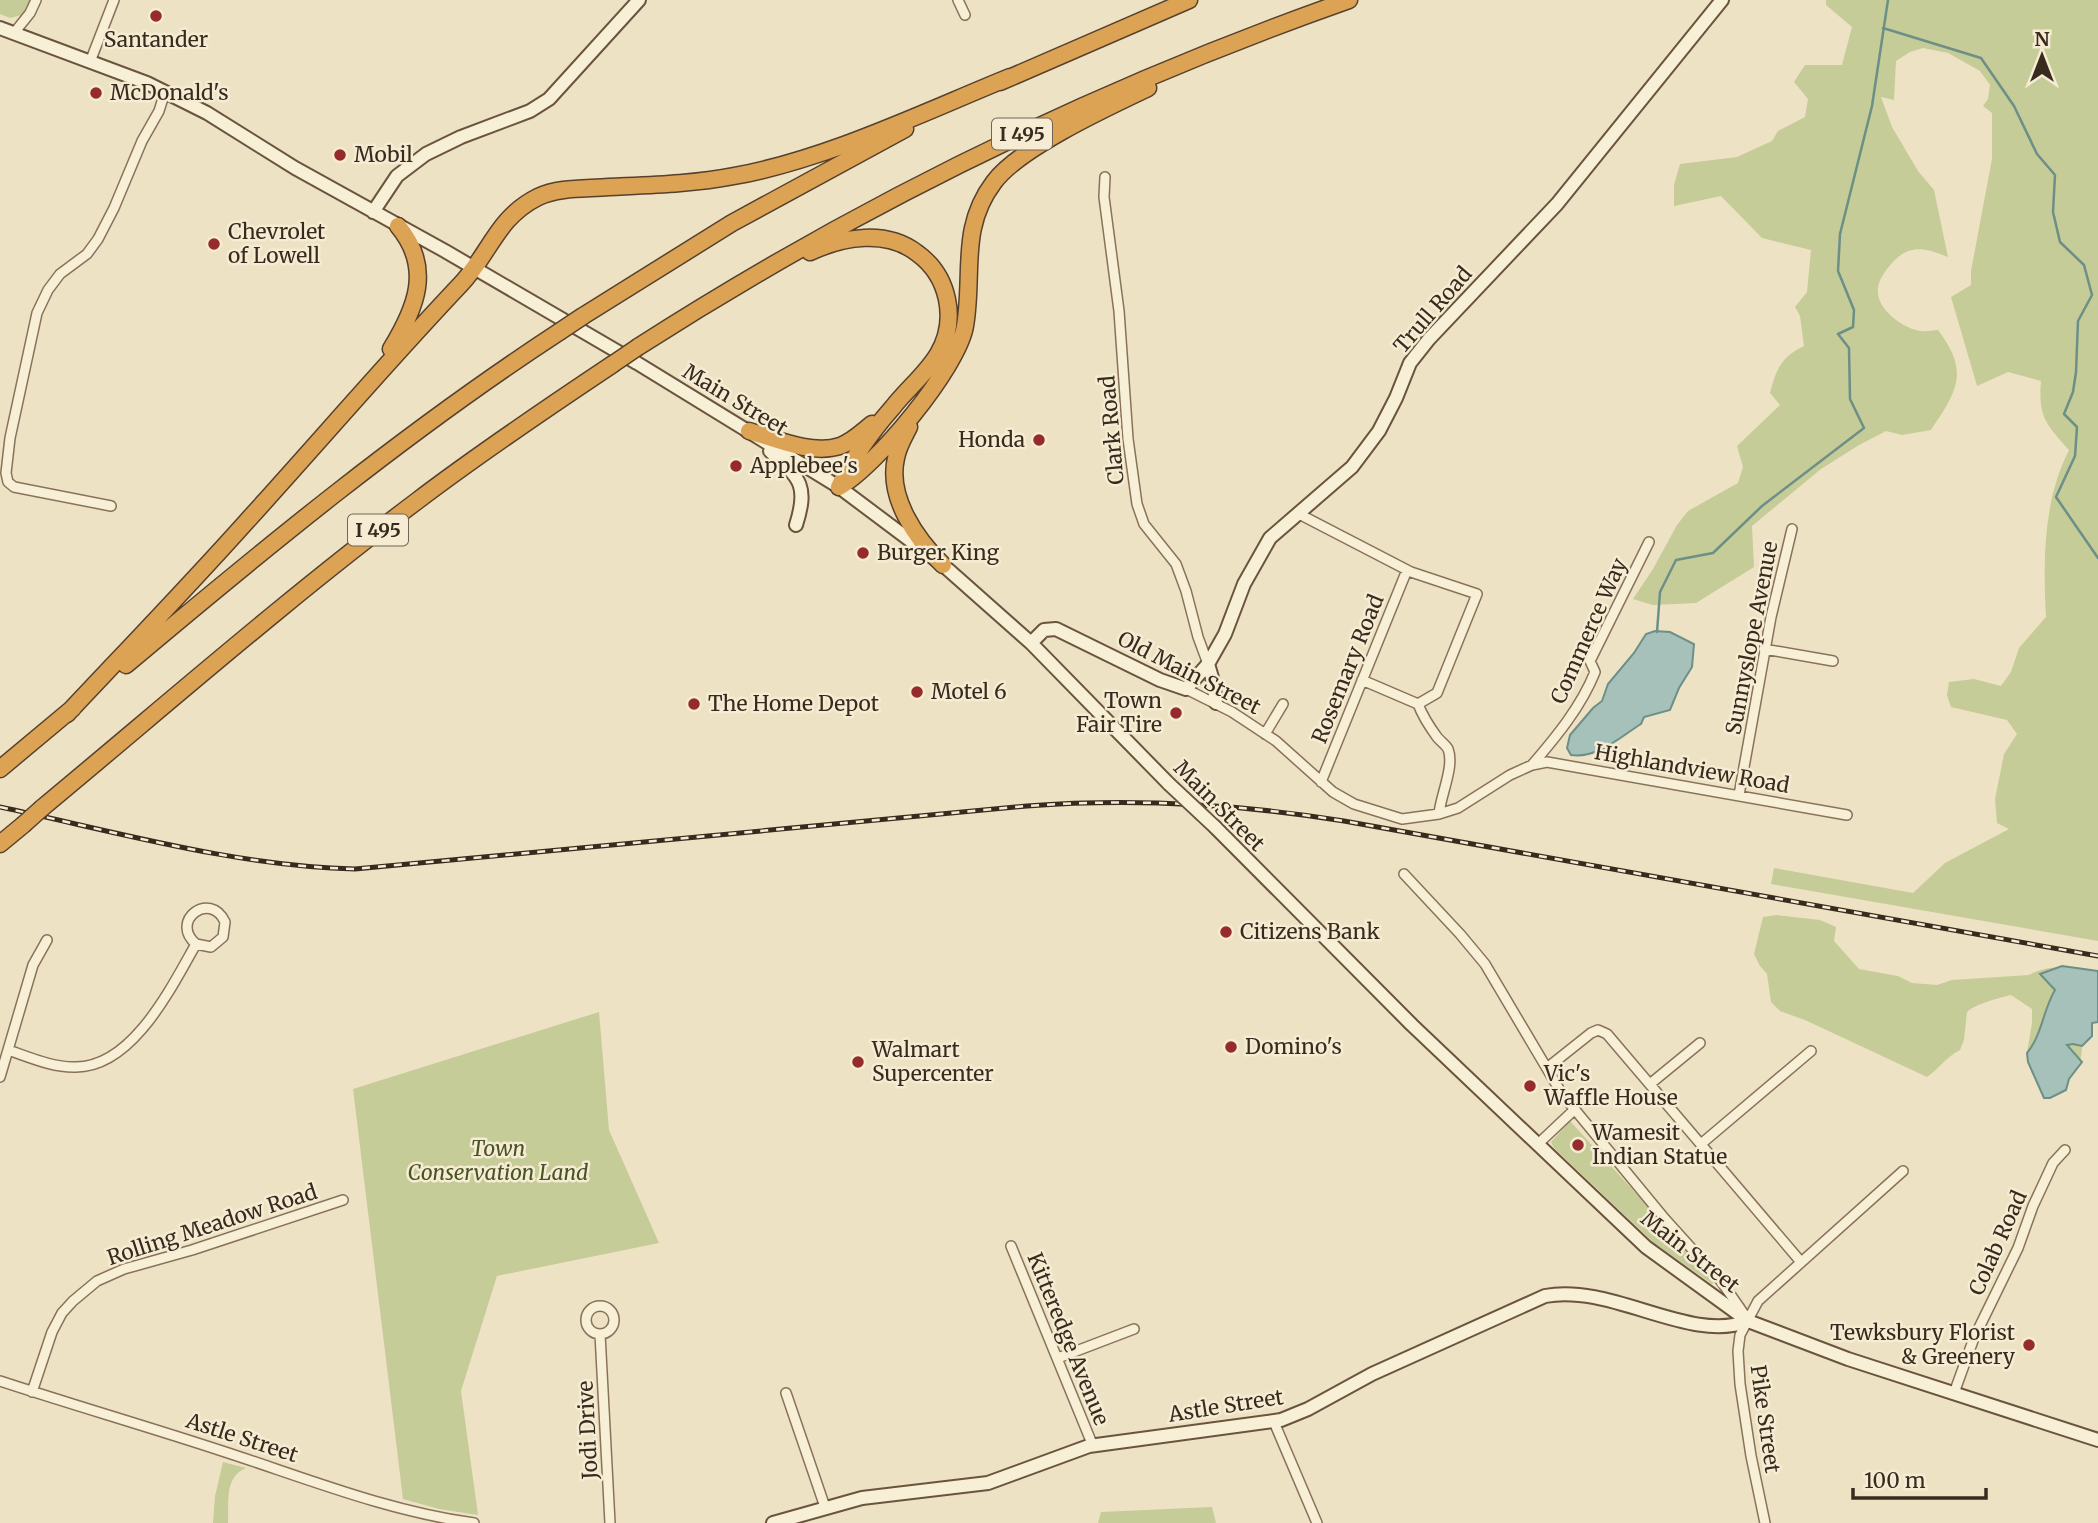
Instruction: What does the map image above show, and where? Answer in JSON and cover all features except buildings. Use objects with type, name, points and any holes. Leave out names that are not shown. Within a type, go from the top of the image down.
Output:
[{"type":"highway","name":"I 495","points":[[0,769],[320,505],[506,367],[583,316],[672,259],[792,189],[905,129],[1010,77],[1189,0]]},
{"type":"highway","name":"I 495","points":[[0,844],[261,624],[386,524],[489,448],[638,347],[751,277],[865,212],[990,148],[1124,88],[1349,0]]},
{"type":"highway","points":[[839,487],[868,466],[920,405],[960,345],[966,321],[971,233],[984,196],[1003,171],[1028,152],[1112,106],[1305,16]]},
{"type":"highway","points":[[67,714],[200,573],[474,267],[511,214],[542,195],[563,190],[690,182],[735,176],[781,165],[855,139],[1010,77]]},
{"type":"highway","points":[[369,384],[400,334],[417,294],[418,275],[414,254],[398,226]]},
{"type":"highway","points":[[751,277],[816,249],[858,239],[875,238],[909,247],[924,258],[936,272],[946,293],[949,310],[942,345],[933,360],[853,458],[839,487]]},
{"type":"highway","points":[[920,405],[898,449],[895,484],[912,527],[943,565]]},
{"type":"highway","points":[[749,431],[809,447],[840,446],[858,436],[892,407]]},
{"type":"main road","points":[[373,212],[397,176],[426,154],[461,137],[530,111],[549,99],[639,0]]},
{"type":"main road","name":"Trull Road","points":[[1186,689],[1208,664],[1225,634],[1244,584],[1270,538],[1352,467],[1379,431],[1410,363],[1429,339],[1557,204],[1723,0]]},
{"type":"main road","name":"Main Street","points":[[0,28],[165,92],[207,113],[310,176],[474,267],[839,487],[943,565],[1031,643],[1412,1025],[1646,1247],[1748,1321],[1848,1359],[2098,1440]]},
{"type":"main road","points":[[749,431],[793,471],[801,483],[803,502],[796,525]]},
{"type":"main road","name":"Old Main Street","points":[[1031,643],[1045,630],[1056,629],[1160,680],[1186,689]]},
{"type":"main road","points":[[1208,664],[1216,703]]},
{"type":"main road","name":"Astle Street","points":[[774,1523],[790,1521],[825,1507],[862,1498],[904,1491],[983,1485],[1066,1453],[1093,1446],[1141,1437],[1274,1422],[1308,1409],[1363,1378],[1545,1296],[1590,1296],[1713,1328],[1735,1326],[1748,1321]]},
{"type":"street","points":[[14,33],[30,13],[36,0]]},
{"type":"street","points":[[90,62],[114,0]]},
{"type":"street","points":[[957,0],[965,15]]},
{"type":"street","points":[[111,506],[14,487],[8,482],[6,473],[10,438],[37,313],[48,290],[60,274],[87,254],[98,239],[142,141],[159,111],[165,92]]},
{"type":"street","name":"Clark Road","points":[[1105,177],[1104,197],[1119,312],[1128,439],[1137,505],[1144,524],[1176,564],[1208,664]]},
{"type":"street","points":[[0,443],[10,438]]},
{"type":"street","points":[[1297,513],[1407,570],[1477,594],[1437,693],[1418,704]]},
{"type":"street","name":"Sunnyslope Avenue","points":[[1739,794],[1764,649],[1792,529]]},
{"type":"street","name":"Commerce Way","points":[[1532,765],[1566,723],[1590,682],[1595,671],[1590,661],[1649,542]]},
{"type":"street","name":"Rosemary Road","points":[[1321,782],[1407,570]]},
{"type":"street","points":[[1764,649],[1833,661]]},
{"type":"street","points":[[1362,680],[1418,704],[1424,720],[1448,749],[1450,759],[1447,783],[1439,814]]},
{"type":"street","name":"Old Main Street","points":[[1186,689],[1216,703],[1265,734],[1305,765],[1333,792],[1354,804],[1402,819],[1439,814],[1458,808],[1510,775],[1532,765]]},
{"type":"street","points":[[1265,734],[1283,704]]},
{"type":"street","name":"Highlandview Road","points":[[1532,765],[1547,762],[1561,764],[1847,815]]},
{"type":"street","points":[[1404,874],[1485,964],[1574,1110],[1721,1281],[1748,1321]]},
{"type":"street","points":[[206,908],[219,912],[226,926],[223,937],[211,947],[196,944],[187,933],[190,916],[197,910],[206,908]]},
{"type":"street","points":[[0,1077],[33,965],[47,940]]},
{"type":"street","points":[[8,1050],[65,1067],[83,1067],[104,1060],[134,1037],[152,1018],[196,944]]},
{"type":"street","points":[[1547,1068],[1591,1033],[1598,1030],[1606,1034],[1801,1262]]},
{"type":"street","points":[[1650,1084],[1700,1043]]},
{"type":"street","points":[[1701,1143],[1811,1051]]},
{"type":"street","points":[[1539,1143],[1574,1110]]},
{"type":"street","name":"Colab Road","points":[[1954,1393],[1974,1338],[2018,1248],[2033,1206],[2053,1163],[2065,1150]]},
{"type":"street","name":"Pike Street","points":[[1765,1523],[1749,1448],[1739,1373],[1740,1338],[1752,1308],[1758,1301],[1903,1171]]},
{"type":"street","name":"Rolling Meadow Road","points":[[32,1392],[52,1332],[62,1313],[97,1281],[124,1269],[192,1250],[343,1200]]},
{"type":"street","name":"Kitteredge Avenue","points":[[1011,1246],[1093,1446]]},
{"type":"street","points":[[1058,1359],[1134,1329]]},
{"type":"street","name":"Jodi Drive","points":[[600,1334],[610,1523]]},
{"type":"street","name":"Astle Street","points":[[0,1381],[359,1497],[406,1511],[474,1523]]},
{"type":"street","points":[[786,1393],[825,1507]]},
{"type":"street","points":[[1274,1422],[1317,1523]]},
{"type":"green space","points":[[0,0],[35,0],[30,13],[10,18],[0,14]]},
{"type":"green space","points":[[1826,0],[2098,0],[2098,941],[1771,884],[1774,868],[1913,893],[1945,863],[2009,829],[1997,823],[1995,799],[2004,754],[2017,734],[2007,720],[1951,707],[1947,695],[1949,682],[1974,679],[2001,686],[2011,672],[2019,648],[2046,617],[2045,553],[2050,510],[2060,470],[2069,450],[2054,433],[2042,412],[2041,381],[2008,372],[1977,386],[1951,297],[1971,285],[1971,271],[1992,159],[1992,113],[1983,106],[1988,99],[1990,85],[1980,71],[1948,53],[1923,48],[1896,61],[1894,100],[1881,97],[1892,127],[1918,171],[1934,190],[1948,257],[1922,249],[1908,251],[1885,272],[1878,294],[1883,307],[1901,323],[1915,330],[1938,330],[1954,358],[1957,370],[1953,392],[1931,430],[1902,435],[1886,431],[1821,469],[1752,526],[1754,567],[1696,603],[1653,605],[1633,599],[1688,511],[1738,483],[1743,467],[1737,446],[1780,405],[1770,393],[1775,378],[1785,360],[1804,346],[1800,316],[1795,307],[1807,292],[1811,250],[1762,238],[1721,196],[1674,206],[1674,185],[1680,164],[1737,157],[1772,141],[1778,131],[1805,117],[1808,99],[1794,82],[1805,65],[1842,65],[1852,27],[1826,5]]},
{"type":"green space","points":[[1776,915],[1820,920],[1836,927],[1834,941],[1859,969],[1898,976],[1912,983],[1937,985],[1952,980],[2029,975],[2054,968],[2098,971],[2098,1022],[2092,1023],[2092,1036],[2082,1046],[2080,1060],[2066,1090],[2050,1098],[2027,1053],[2032,1009],[2011,995],[1981,1004],[1967,1012],[1964,1040],[1960,1050],[1927,1077],[1780,1011],[1771,1002],[1767,974],[1754,954],[1763,917]]},
{"type":"green space","name":"Town Conservation Land","points":[[599,1012],[609,1130],[659,1243],[497,1276],[461,1391],[478,1515],[439,1509],[403,1499],[353,1089]]},
{"type":"green space","points":[[1570,1121],[1715,1280],[1712,1284],[1653,1242],[1554,1148],[1551,1142]]},
{"type":"green space","points":[[223,1462],[246,1468],[239,1472],[231,1484],[228,1523],[213,1523],[215,1496]]},
{"type":"green space","points":[[1212,1507],[1216,1523],[1098,1523],[1101,1512]]},
{"type":"water","points":[[1655,631],[1670,632],[1694,644],[1692,667],[1670,710],[1644,717],[1641,724],[1599,750],[1590,754],[1571,755],[1567,748],[1570,735],[1602,701],[1608,684],[1646,634]]},
{"type":"water","points":[[2062,966],[2098,971],[2098,1022],[2092,1023],[2092,1036],[2082,1046],[2067,1045],[2082,1062],[2069,1079],[2066,1090],[2044,1098],[2028,1062],[2027,1053],[2036,1038],[2055,990],[2040,974]]},
{"type":"waterway","points":[[1657,632],[1660,592],[1676,560],[1713,553],[1762,506],[1864,428],[1850,399],[1849,348],[1838,334],[1853,327],[1854,310],[1838,271],[1840,234],[1872,106],[1888,0]]},
{"type":"waterway","points":[[1883,28],[1981,58],[2014,106],[2037,154],[2055,175],[2053,212],[2060,242],[2084,265],[2092,295],[2078,321],[2073,392],[2064,414],[2077,427],[2075,456],[2056,497],[2098,558]]},
{"type":"railway","points":[[0,807],[221,855],[265,862],[355,869],[1027,806],[1186,804],[1265,810],[1344,821],[2098,956]]},
{"type":"place","name":"Santander","points":[[156,16]]},
{"type":"place","name":"McDonald's","points":[[96,93]]},
{"type":"place","name":"Mobil","points":[[340,155]]},
{"type":"place","name":"Chevrolet of Lowell","points":[[214,244]]},
{"type":"place","name":"Honda","points":[[1039,440]]},
{"type":"place","name":"Applebee's","points":[[736,466]]},
{"type":"place","name":"Burger King","points":[[863,553]]},
{"type":"place","name":"Motel 6","points":[[917,692]]},
{"type":"place","name":"The Home Depot","points":[[694,704]]},
{"type":"place","name":"Town Fair Tire","points":[[1176,713]]},
{"type":"place","name":"Citizens Bank","points":[[1226,932]]},
{"type":"place","name":"Domino's","points":[[1231,1047]]},
{"type":"place","name":"Walmart Supercenter","points":[[858,1062]]},
{"type":"place","name":"Vic's Waffle House","points":[[1530,1086]]},
{"type":"place","name":"Wamesit Indian Statue","points":[[1578,1145]]},
{"type":"place","name":"Tewksbury Florist & Greenery","points":[[2029,1345]]}]
